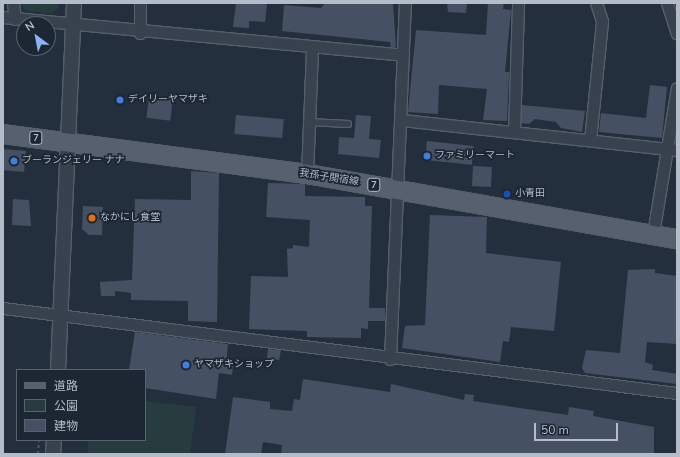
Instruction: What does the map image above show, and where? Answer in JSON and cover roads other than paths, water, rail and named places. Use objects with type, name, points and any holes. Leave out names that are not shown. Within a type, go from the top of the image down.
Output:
[{"type":"main road","name":"我孫子関宿線","points":[[3,134],[69,141],[307,174],[677,238]]},
{"type":"street","points":[[13,3],[15,19]]},
{"type":"street","points":[[58,369],[75,26],[74,3]]},
{"type":"street","points":[[140,3],[140,33]]},
{"type":"street","points":[[390,358],[397,189],[402,120],[405,3]]},
{"type":"street","points":[[514,132],[518,3]]},
{"type":"street","points":[[590,140],[602,21],[596,3]]},
{"type":"street","points":[[666,3],[677,33]]},
{"type":"street","points":[[3,17],[140,33],[403,55]]},
{"type":"street","points":[[307,174],[312,48]]},
{"type":"street","points":[[653,234],[672,149],[677,88]]},
{"type":"street","points":[[402,120],[672,149]]},
{"type":"street","points":[[3,308],[677,394]]},
{"type":"street","points":[[53,454],[54,441]]},
{"type":"lane","points":[[309,122],[348,124]]},
{"type":"place","name":"デイリーヤマザキ","points":[[120,100]]},
{"type":"place","name":"ファミリーマート","points":[[427,156]]},
{"type":"place","name":"ブーランジェリー ナナ","points":[[14,161]]},
{"type":"place","name":"小青田","points":[[507,194]]},
{"type":"place","name":"なかにし食堂","points":[[92,218]]},
{"type":"place","name":"ヤマザキショップ","points":[[186,365]]}]
